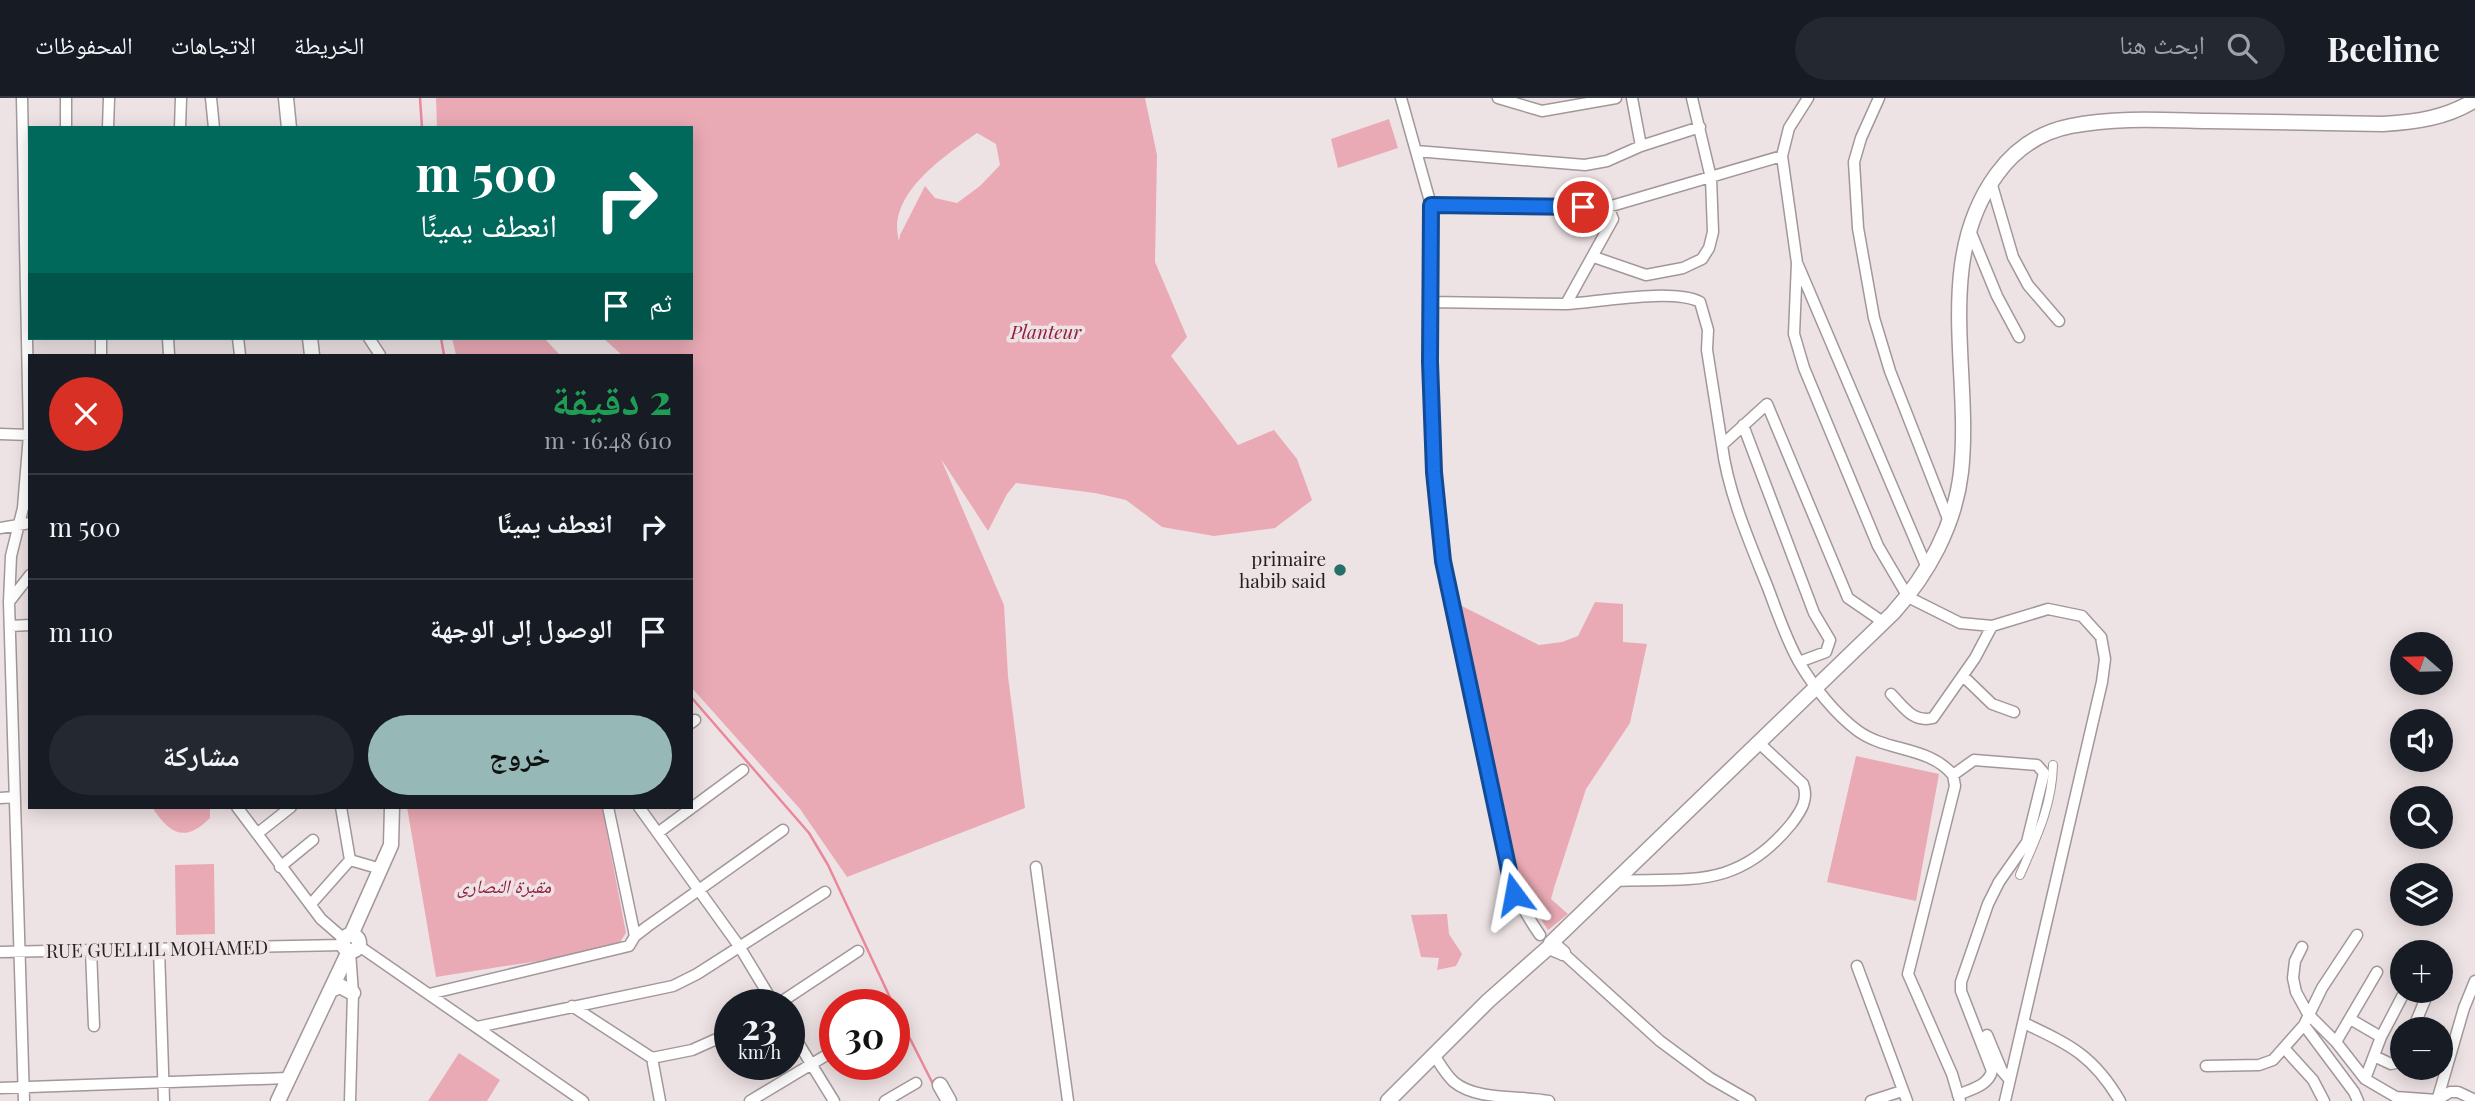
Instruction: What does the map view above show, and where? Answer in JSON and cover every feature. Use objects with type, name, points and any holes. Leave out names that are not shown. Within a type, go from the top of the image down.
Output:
[{"type":"street","points":[[22,98],[28,330]]},
{"type":"street","points":[[66,98],[66,126]]},
{"type":"street","points":[[108,126],[109,98]]},
{"type":"street","points":[[180,126],[181,98]]},
{"type":"street","points":[[211,98],[214,126]]},
{"type":"street","points":[[286,98],[289,126]]},
{"type":"street","points":[[1401,98],[1431,205],[1430,362],[1434,472],[1445,573],[1514,894],[1547,942],[1563,953],[1660,1041],[1710,1078],[1750,1101]]},
{"type":"street","points":[[1498,98],[1542,111],[1616,98]]},
{"type":"street","points":[[1542,111],[1543,98]]},
{"type":"street","points":[[1632,98],[1641,146]]},
{"type":"street","points":[[1594,257],[1646,275],[1683,268],[1702,259],[1709,248],[1713,232],[1711,178],[1692,98]]},
{"type":"street","points":[[1808,98],[1789,128],[1782,156],[1797,263],[1794,334],[1804,368],[1878,546],[1908,597],[1960,624],[1992,626],[2048,609],[2082,616],[2101,637],[2105,659],[2102,682],[2005,1101]]},
{"type":"street","points":[[1879,98],[1861,138],[1854,162],[1858,228],[1874,318],[1890,371],[1950,524]]},
{"type":"street","points":[[1388,1101],[1488,1001],[1531,963],[1547,942],[1817,688],[1908,597],[1950,524],[1961,473],[1961,267],[1969,228],[1976,205],[2024,145],[2037,137],[2069,127],[2120,119],[2383,124],[2422,121],[2461,108],[2475,100]]},
{"type":"street","points":[[1416,151],[1585,165],[1607,162],[1641,146],[1699,127]]},
{"type":"street","points":[[1431,205],[1608,207],[1782,156]]},
{"type":"street","points":[[1991,183],[2013,257],[2028,285],[2059,321]]},
{"type":"street","points":[[1566,304],[1613,219],[1608,207]]},
{"type":"street","points":[[1969,228],[1997,296],[2019,337]]},
{"type":"street","points":[[1797,263],[1927,568]]},
{"type":"street","points":[[1430,302],[1566,304],[1656,296],[1690,297],[1700,302],[1708,330],[1707,350],[1724,463],[1755,555],[1799,662],[1817,688],[1858,731],[1878,742],[1934,758],[1953,775],[1955,786],[1908,974],[1952,1074],[1959,1098],[1988,1081],[1992,1071],[1961,991],[1961,982],[1988,904],[1999,882],[2027,842],[2044,773],[2038,765],[1985,760],[1974,761],[1953,775]]},
{"type":"street","points":[[1722,445],[1767,404],[1848,598],[1883,622]]},
{"type":"street","points":[[1743,425],[1814,612],[1830,640],[1826,652],[1799,662]]},
{"type":"street","points":[[0,434],[28,435]]},
{"type":"street","points":[[24,1101],[13,727],[7,632],[12,549],[23,508],[28,456]]},
{"type":"street","points":[[0,528],[28,524]]},
{"type":"street","points":[[9,602],[28,580]]},
{"type":"street","points":[[7,632],[28,626]]},
{"type":"street","points":[[1891,694],[1915,718],[1922,721],[1933,718],[1963,676],[1992,626]]},
{"type":"street","points":[[1963,676],[1992,704],[2014,712]]},
{"type":"street","points":[[0,728],[13,727]]},
{"type":"street","points":[[1614,881],[1715,877],[1743,867],[1782,835],[1797,816],[1805,801],[1806,792],[1802,784],[1758,742]]},
{"type":"street","points":[[2020,875],[2042,825],[2050,797],[2053,765]]},
{"type":"street","points":[[693,806],[743,769]]},
{"type":"street","points":[[0,798],[15,797]]},
{"type":"street","points":[[239,809],[321,919],[350,945],[429,994],[570,1096],[583,1101]]},
{"type":"street","points":[[258,833],[288,809]]},
{"type":"street","points":[[341,809],[350,860]]},
{"type":"street","points":[[278,1101],[333,989],[382,869],[391,845],[392,809]]},
{"type":"street","points":[[608,809],[635,936]]},
{"type":"street","points":[[641,809],[739,946],[766,989]]},
{"type":"street","points":[[659,832],[690,809]]},
{"type":"street","points":[[429,994],[621,950],[629,946],[635,936],[783,830]]},
{"type":"street","points":[[280,867],[313,840]]},
{"type":"street","points":[[350,860],[382,869]]},
{"type":"street","points":[[311,904],[350,860]]},
{"type":"street","points":[[1037,867],[1068,1101]]},
{"type":"street","points":[[477,1027],[673,986],[697,974],[825,892]]},
{"type":"street","points":[[313,947],[323,938],[321,919]]},
{"type":"street","points":[[2206,1066],[2259,1065],[2273,1060],[2306,1019],[2322,988],[2357,935]]},
{"type":"street","points":[[350,945],[353,993],[350,1101]]},
{"type":"street","name":"RUE GUELLIL MOHAMED","points":[[0,952],[350,945]]},
{"type":"street","points":[[2302,947],[2295,961],[2293,978],[2296,992],[2306,1019],[2358,1101]]},
{"type":"street","points":[[159,949],[164,1101]]},
{"type":"street","points":[[90,950],[94,1026]]},
{"type":"street","points":[[799,989],[858,951]]},
{"type":"street","points":[[1857,966],[1904,1096],[1871,1101]]},
{"type":"street","points":[[2336,1042],[2377,972]]},
{"type":"street","points":[[2437,1101],[2464,1008],[2475,981]]},
{"type":"street","points":[[333,989],[340,986],[353,993]]},
{"type":"street","points":[[2365,1079],[2381,1037],[2399,1003]]},
{"type":"street","points":[[572,1006],[652,1058],[692,1050],[714,1040]]},
{"type":"street","points":[[2306,1019],[2336,1042],[2365,1079],[2396,1097],[2437,1101],[2450,1093],[2458,1092],[2475,1100]]},
{"type":"street","points":[[2350,1019],[2381,1037]]},
{"type":"street","points":[[2024,1023],[2090,1059],[2120,1101]]},
{"type":"street","points":[[1987,1035],[2002,1072],[2009,1079]]},
{"type":"street","points":[[2284,1048],[2312,1080],[2324,1101]]},
{"type":"street","points":[[805,1054],[834,1101]]},
{"type":"street","points":[[1434,1055],[1454,1082],[1473,1095],[1527,1096],[1549,1101]]},
{"type":"street","points":[[2374,1056],[2390,1064]]},
{"type":"street","points":[[652,1058],[660,1101]]},
{"type":"street","points":[[750,1101],[819,1060]]},
{"type":"street","points":[[0,1087],[288,1078]]},
{"type":"street","points":[[885,1101],[916,1083]]},
{"type":"street","points":[[940,1085],[949,1101]]},
{"type":"green space","name":"Planteur","points":[[436,98],[1145,98],[1157,155],[1155,262],[1187,337],[1171,356],[1238,445],[1274,430],[1297,459],[1312,500],[1275,528],[1214,536],[1162,527],[1126,500],[1095,493],[1016,483],[1007,494],[988,531],[941,459],[1004,605],[1008,676],[1025,808],[847,877],[800,809],[693,689],[693,354],[621,354],[605,340],[693,340],[693,126],[437,126]],"holes":[[[977,133],[996,144],[1000,165],[980,186],[957,203],[935,198],[925,186],[899,241],[897,224],[901,208],[910,192],[921,178],[949,153]]]},
{"type":"green space","points":[[1389,119],[1398,148],[1338,168],[1331,139]]},
{"type":"green space","points":[[452,340],[546,340],[559,354],[456,354]]},
{"type":"green space","points":[[1595,602],[1623,604],[1623,642],[1647,644],[1630,723],[1586,789],[1554,888],[1551,899],[1568,914],[1548,930],[1523,892],[1460,605],[1539,645],[1562,642],[1578,636]]},
{"type":"green space","points":[[1856,756],[1939,774],[1916,901],[1827,882]]},
{"type":"green space","points":[[154,809],[210,809],[210,818],[192,831],[178,832],[165,823]]},
{"type":"green space","name":"مقبرة النصارى","points":[[407,809],[602,809],[626,933],[620,942],[582,954],[436,977]]},
{"type":"green space","points":[[214,864],[215,934],[176,935],[175,865]]},
{"type":"green space","points":[[1447,914],[1449,934],[1462,954],[1456,966],[1437,970],[1439,958],[1421,957],[1411,915]]},
{"type":"green space","points":[[459,1053],[500,1080],[487,1101],[428,1101]]},
{"type":"waterway","points":[[420,98],[422,126]]},
{"type":"waterway","points":[[441,340],[444,354]]},
{"type":"waterway","points":[[693,699],[809,833],[828,865],[886,989]]},
{"type":"waterway","points":[[910,1039],[934,1086]]},
{"type":"place","name":"primaire habib said","points":[[1340,570]]},
{"type":"route","points":[[1514,894],[1443,561],[1431,412],[1431,205],[1583,207]]}]
